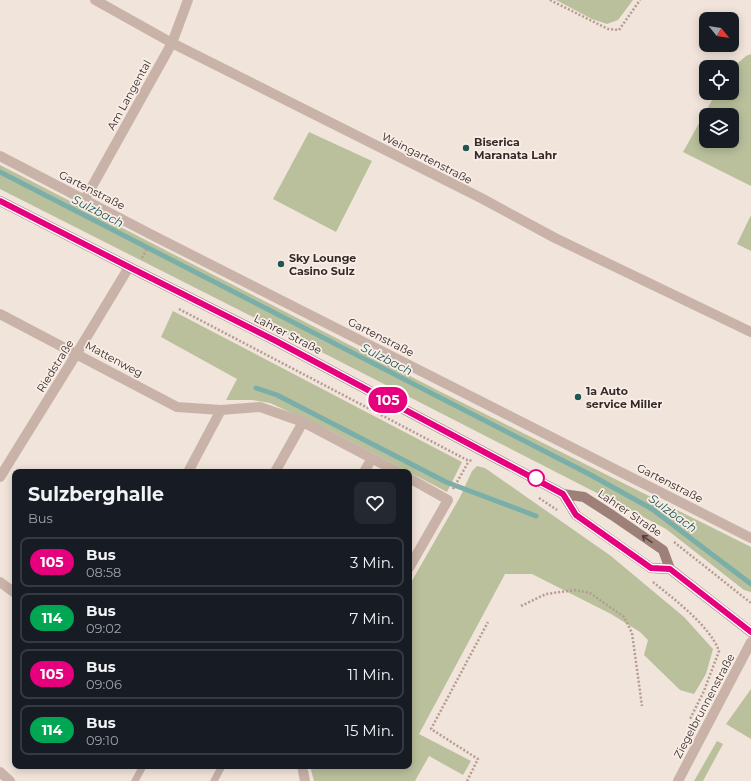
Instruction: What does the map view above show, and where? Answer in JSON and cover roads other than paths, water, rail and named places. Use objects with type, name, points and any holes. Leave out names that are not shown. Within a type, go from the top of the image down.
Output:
[{"type":"street","name":"Weingartenstraße","points":[[94,0],[172,43],[474,195],[555,238],[751,332]]},
{"type":"street","name":"Am Langental","points":[[85,199],[172,43],[188,0]]},
{"type":"street","name":"Gartenstraße","points":[[0,156],[154,236],[751,538]]},
{"type":"street","name":"Lahrer Straße","points":[[0,201],[283,344],[563,494],[584,497],[663,550],[670,569]]},
{"type":"street","name":"Riedstraße","points":[[0,477],[129,267]]},
{"type":"street","name":"Mattenweg","points":[[0,314],[77,353],[176,407],[221,410],[260,407],[303,422],[392,469]]},
{"type":"street","points":[[190,469],[221,410]]},
{"type":"street","points":[[277,469],[303,422]]},
{"type":"street","points":[[366,469],[372,458]]},
{"type":"street","points":[[412,480],[448,500],[412,563]]},
{"type":"street","points":[[563,494],[576,515],[644,564],[651,568],[670,569],[751,632]]},
{"type":"street","points":[[0,582],[12,591]]},
{"type":"street","name":"Ziegelbrunnenstraße","points":[[678,781],[751,642]]},
{"type":"street","points":[[303,769],[306,781]]},
{"type":"street","points":[[0,772],[10,781]]},
{"type":"lane","points":[[135,781],[141,769]]},
{"type":"lane","points":[[214,781],[220,769]]},
{"type":"waterway","name":"Sulzbach","points":[[0,172],[589,474],[652,509],[751,584]]},
{"type":"waterway","points":[[256,388],[277,395],[446,482],[536,516]]},
{"type":"place","name":"Biserica Maranata Lahr","points":[[466,148]]},
{"type":"place","name":"Sky Lounge Casino Sulz","points":[[281,264]]},
{"type":"place","name":"1a Auto service Miller","points":[[578,397]]}]
